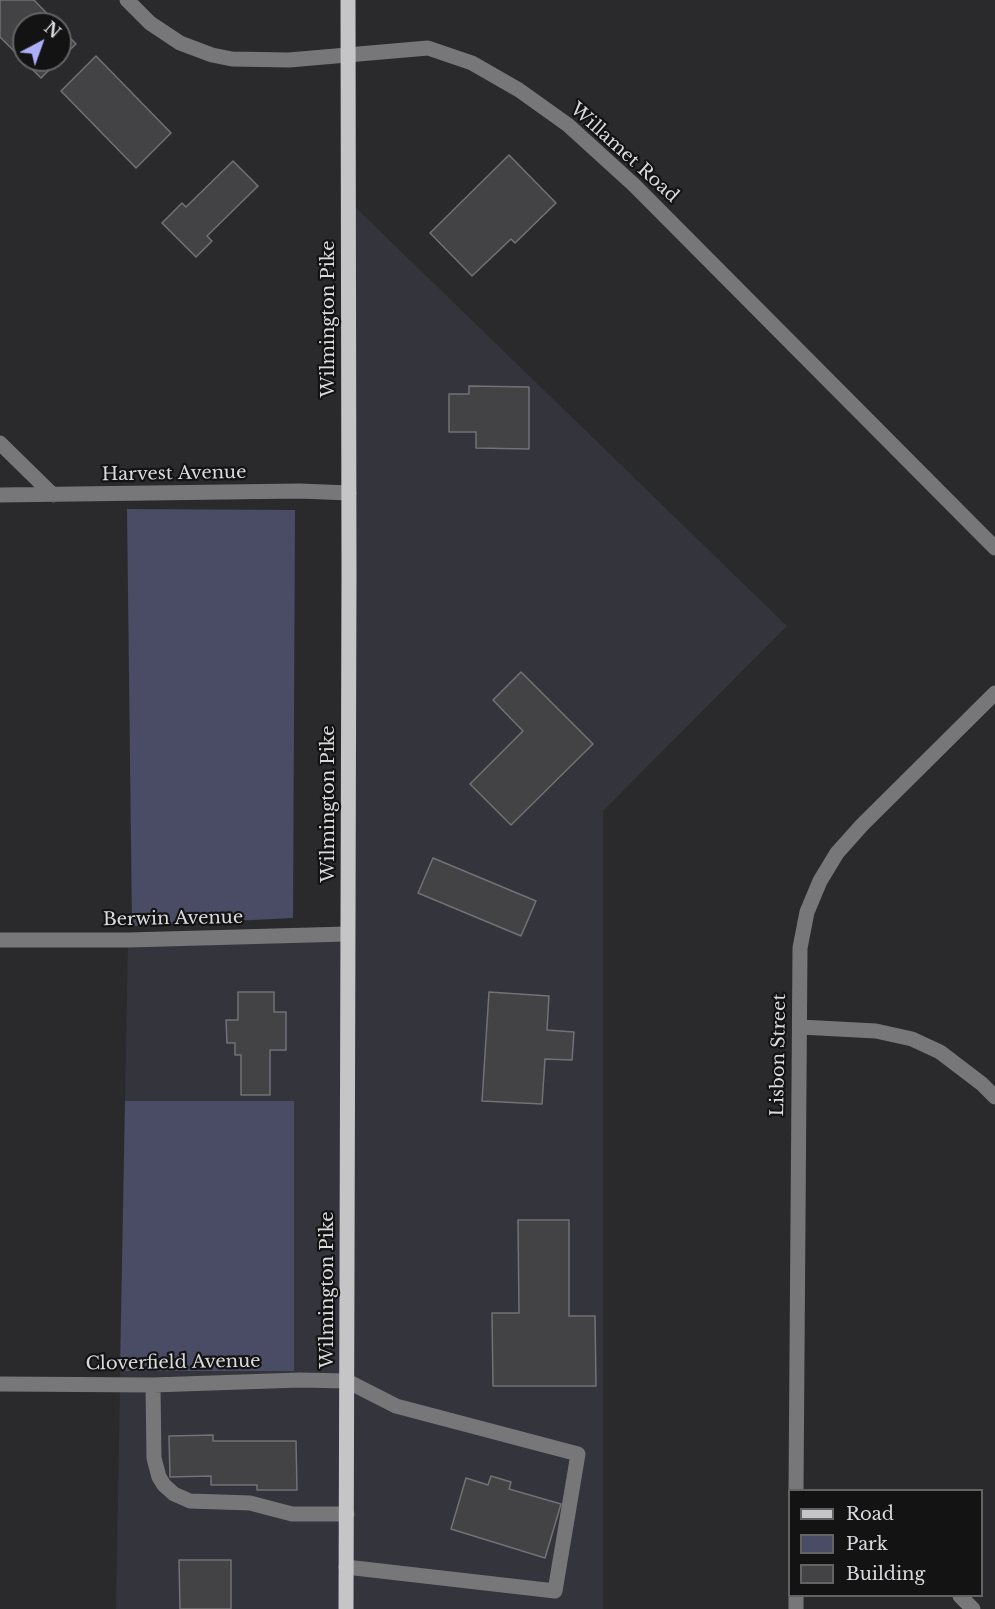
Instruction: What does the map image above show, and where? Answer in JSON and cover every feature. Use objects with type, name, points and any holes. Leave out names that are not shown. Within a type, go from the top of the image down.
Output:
[{"type":"main road","name":"Wilmington Pike","points":[[346,1609],[348,0]]},
{"type":"street","name":"Willamet Road","points":[[127,0],[150,23],[180,43],[212,56],[232,59],[289,60],[428,48],[472,63],[519,90],[568,125],[634,185],[995,549]]},
{"type":"street","points":[[0,442],[53,495]]},
{"type":"street","name":"Harvest Avenue","points":[[0,495],[300,491],[349,493]]},
{"type":"street","name":"Lisbon Street","points":[[796,1489],[800,948],[807,912],[820,881],[837,853],[862,825],[995,693]]},
{"type":"street","name":"Berwin Avenue","points":[[0,940],[128,940],[347,934]]},
{"type":"street","points":[[800,1027],[876,1031],[912,1039],[940,1052],[982,1084],[995,1097]]},
{"type":"street","name":"Cloverfield Avenue","points":[[0,1384],[153,1385],[300,1380],[347,1381]]},
{"type":"street","points":[[346,1567],[555,1591],[578,1454],[396,1406],[347,1381]]},
{"type":"street","points":[[153,1385],[154,1458],[159,1477],[174,1494],[190,1502],[250,1503],[292,1514],[347,1514]]},
{"type":"street","points":[[961,1597],[974,1609]]},
{"type":"shaded area","points":[[349,201],[787,626],[603,811],[603,1609],[116,1609],[128,940],[347,934]]},
{"type":"green space","points":[[127,509],[295,510],[293,918],[132,926]]},
{"type":"green space","points":[[125,1101],[294,1101],[294,1371],[120,1371]]},
{"type":"building","points":[[0,0],[34,0],[46,12],[12,12],[12,49],[0,37]]},
{"type":"building","points":[[96,56],[171,133],[136,168],[61,91]]},
{"type":"building","points":[[35,72],[47,72],[41,78]]},
{"type":"building","points":[[509,155],[556,203],[515,243],[511,239],[472,276],[430,233]]},
{"type":"building","points":[[233,161],[258,186],[207,236],[212,241],[196,257],[162,223],[182,203],[186,207]]},
{"type":"building","points":[[469,386],[529,387],[529,449],[476,448],[476,432],[449,432],[449,394],[469,394]]},
{"type":"building","points":[[521,672],[593,744],[511,825],[470,784],[523,731],[493,700]]},
{"type":"building","points":[[433,858],[536,901],[521,936],[418,893]]},
{"type":"building","points":[[238,992],[274,992],[274,1012],[286,1012],[286,1050],[270,1050],[270,1095],[241,1095],[241,1055],[235,1055],[235,1043],[227,1043],[226,1020],[238,1020]]},
{"type":"building","points":[[489,992],[549,996],[547,1030],[574,1032],[572,1060],[545,1059],[542,1104],[482,1101]]},
{"type":"building","points":[[518,1220],[569,1220],[569,1316],[595,1316],[596,1386],[493,1386],[492,1313],[519,1313]]},
{"type":"building","points":[[213,1435],[213,1441],[296,1441],[297,1490],[257,1490],[257,1485],[211,1485],[211,1476],[170,1477],[169,1436]]},
{"type":"building","points":[[491,1476],[511,1482],[509,1489],[561,1504],[545,1558],[451,1529],[466,1478],[488,1485]]},
{"type":"building","points":[[179,1560],[231,1560],[231,1609],[180,1609]]}]
